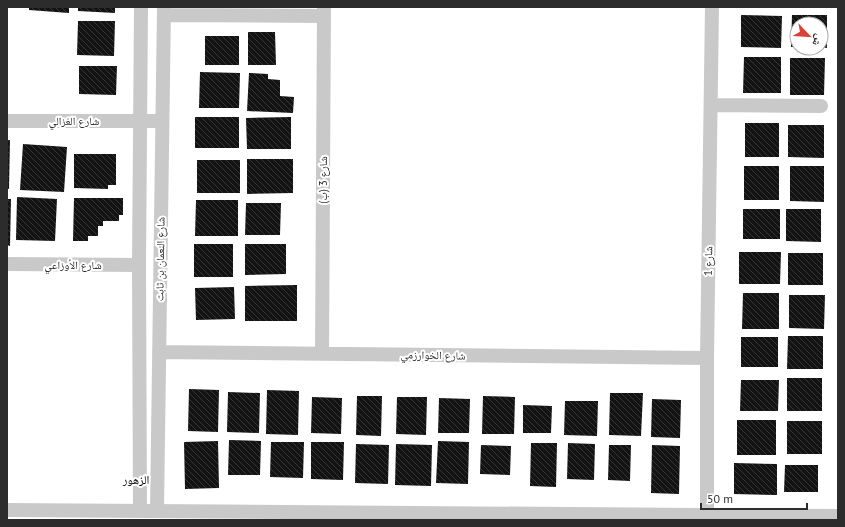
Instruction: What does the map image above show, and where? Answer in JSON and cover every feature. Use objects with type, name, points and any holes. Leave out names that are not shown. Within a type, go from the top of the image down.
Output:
[{"type":"street","name":"شارع النعمان بن ثابت","points":[[140,511],[138,265],[141,7]]},
{"type":"street","name":"شارع 1","points":[[707,515],[707,358],[712,7]]},
{"type":"street","name":"شارع النعمان بن ثابت","points":[[157,511],[164,11]]},
{"type":"street","points":[[164,11],[324,11]]},
{"type":"street","name":"شارع 3 (ب)","points":[[322,354],[324,11]]},
{"type":"street","points":[[711,105],[821,106]]},
{"type":"street","name":"شارع الغزالي","points":[[7,121],[162,121]]},
{"type":"street","name":"شارع الأوزاعي","points":[[7,264],[138,265]]},
{"type":"street","name":"شارع الخوارزمي","points":[[159,352],[707,358]]},
{"type":"street","points":[[7,510],[521,517],[707,515],[838,516]]},
{"type":"building","points":[[29,7],[69,7],[69,13],[29,10]]},
{"type":"building","points":[[78,7],[115,7],[115,13],[78,11]]},
{"type":"building","points":[[741,15],[782,16],[781,48],[741,47]]},
{"type":"building","points":[[792,15],[827,15],[827,16]]},
{"type":"building","points":[[78,21],[115,21],[114,56],[77,55]]},
{"type":"building","points":[[248,32],[275,32],[276,65],[248,65]]},
{"type":"building","points":[[205,36],[239,36],[239,65],[205,65]]},
{"type":"building","points":[[744,57],[781,57],[781,93],[743,93]]},
{"type":"building","points":[[790,58],[825,58],[824,95],[790,95]]},
{"type":"building","points":[[79,66],[117,66],[116,95],[79,94]]},
{"type":"building","points":[[200,72],[240,73],[239,108],[199,108]]},
{"type":"building","points":[[249,73],[268,74],[268,79],[280,80],[280,96],[294,97],[293,113],[247,111]]},
{"type":"building","points":[[195,117],[239,117],[239,148],[195,148]]},
{"type":"building","points":[[291,117],[291,149],[247,149],[246,118]]},
{"type":"building","points":[[745,123],[779,123],[779,157],[745,157]]},
{"type":"building","points":[[788,125],[824,125],[824,158],[788,157]]},
{"type":"building","points":[[7,140],[10,140],[9,189],[7,189]]},
{"type":"building","points":[[23,144],[67,147],[64,192],[20,190]]},
{"type":"building","points":[[74,154],[116,154],[116,185],[108,185],[108,189],[74,188]]},
{"type":"building","points":[[247,159],[293,159],[293,193],[247,194]]},
{"type":"building","points":[[197,160],[240,160],[240,193],[197,193]]},
{"type":"building","points":[[744,166],[779,166],[779,200],[744,200]]},
{"type":"building","points":[[790,166],[824,166],[824,202],[790,201]]},
{"type":"building","points":[[17,197],[57,199],[55,241],[16,240]]},
{"type":"building","points":[[74,198],[123,198],[123,215],[119,215],[119,221],[103,221],[103,226],[98,226],[98,236],[88,236],[88,241],[73,241]]},
{"type":"building","points":[[7,199],[11,199],[10,246],[7,245]]},
{"type":"building","points":[[196,200],[238,200],[238,236],[195,236]]},
{"type":"building","points":[[246,203],[281,203],[280,235],[245,235]]},
{"type":"building","points":[[743,209],[780,209],[780,239],[743,239]]},
{"type":"building","points":[[786,209],[821,209],[821,242],[786,241]]},
{"type":"building","points":[[194,244],[233,244],[233,277],[194,277]]},
{"type":"building","points":[[245,244],[286,244],[286,274],[245,275]]},
{"type":"building","points":[[739,252],[781,252],[780,284],[739,284]]},
{"type":"building","points":[[788,253],[823,253],[823,285],[788,285]]},
{"type":"building","points":[[297,285],[297,321],[245,321],[245,286]]},
{"type":"building","points":[[234,287],[235,319],[196,320],[195,288]]},
{"type":"building","points":[[743,293],[779,293],[779,329],[742,329]]},
{"type":"building","points":[[789,295],[825,295],[824,329],[789,328]]},
{"type":"building","points":[[788,336],[823,336],[823,369],[787,369]]},
{"type":"building","points":[[741,337],[778,337],[778,367],[741,367]]},
{"type":"building","points":[[787,378],[822,378],[822,411],[787,411]]},
{"type":"building","points":[[741,380],[779,380],[778,411],[740,411]]},
{"type":"building","points":[[189,389],[219,390],[218,432],[188,431]]},
{"type":"building","points":[[267,390],[299,391],[298,435],[266,434]]},
{"type":"building","points":[[228,392],[260,393],[259,433],[227,432]]},
{"type":"building","points":[[610,393],[643,393],[641,436],[609,435]]},
{"type":"building","points":[[357,396],[382,396],[381,436],[356,435]]},
{"type":"building","points":[[483,396],[515,397],[514,434],[482,434]]},
{"type":"building","points":[[312,397],[342,398],[341,434],[311,433]]},
{"type":"building","points":[[397,397],[427,397],[426,435],[396,434]]},
{"type":"building","points":[[439,398],[470,399],[469,433],[438,433]]},
{"type":"building","points":[[652,399],[681,400],[680,438],[651,437]]},
{"type":"building","points":[[565,401],[598,401],[597,436],[564,435]]},
{"type":"building","points":[[523,405],[552,406],[551,433],[523,433]]},
{"type":"building","points":[[737,420],[776,420],[776,455],[737,455]]},
{"type":"building","points":[[787,421],[822,421],[822,454],[787,454]]},
{"type":"building","points":[[229,440],[261,441],[260,475],[228,475]]},
{"type":"building","points":[[218,441],[219,488],[185,489],[184,442]]},
{"type":"building","points":[[438,441],[469,442],[468,484],[436,483]]},
{"type":"building","points":[[271,442],[304,442],[303,478],[270,477]]},
{"type":"building","points":[[311,442],[344,442],[343,480],[311,479]]},
{"type":"building","points":[[531,443],[557,443],[556,487],[530,486]]},
{"type":"building","points":[[568,443],[595,444],[594,480],[567,479]]},
{"type":"building","points":[[356,444],[389,445],[388,484],[355,483]]},
{"type":"building","points":[[396,444],[432,445],[431,486],[395,485]]},
{"type":"building","points":[[481,445],[511,446],[510,475],[480,474]]},
{"type":"building","points":[[609,445],[631,445],[630,481],[608,480]]},
{"type":"building","points":[[652,445],[680,446],[679,494],[651,493]]},
{"type":"building","points":[[734,463],[777,464],[777,495],[734,494]]},
{"type":"building","points":[[785,465],[818,465],[818,492],[784,492]]},
{"type":"district","name":"الزهور","points":[[136,479]]}]
